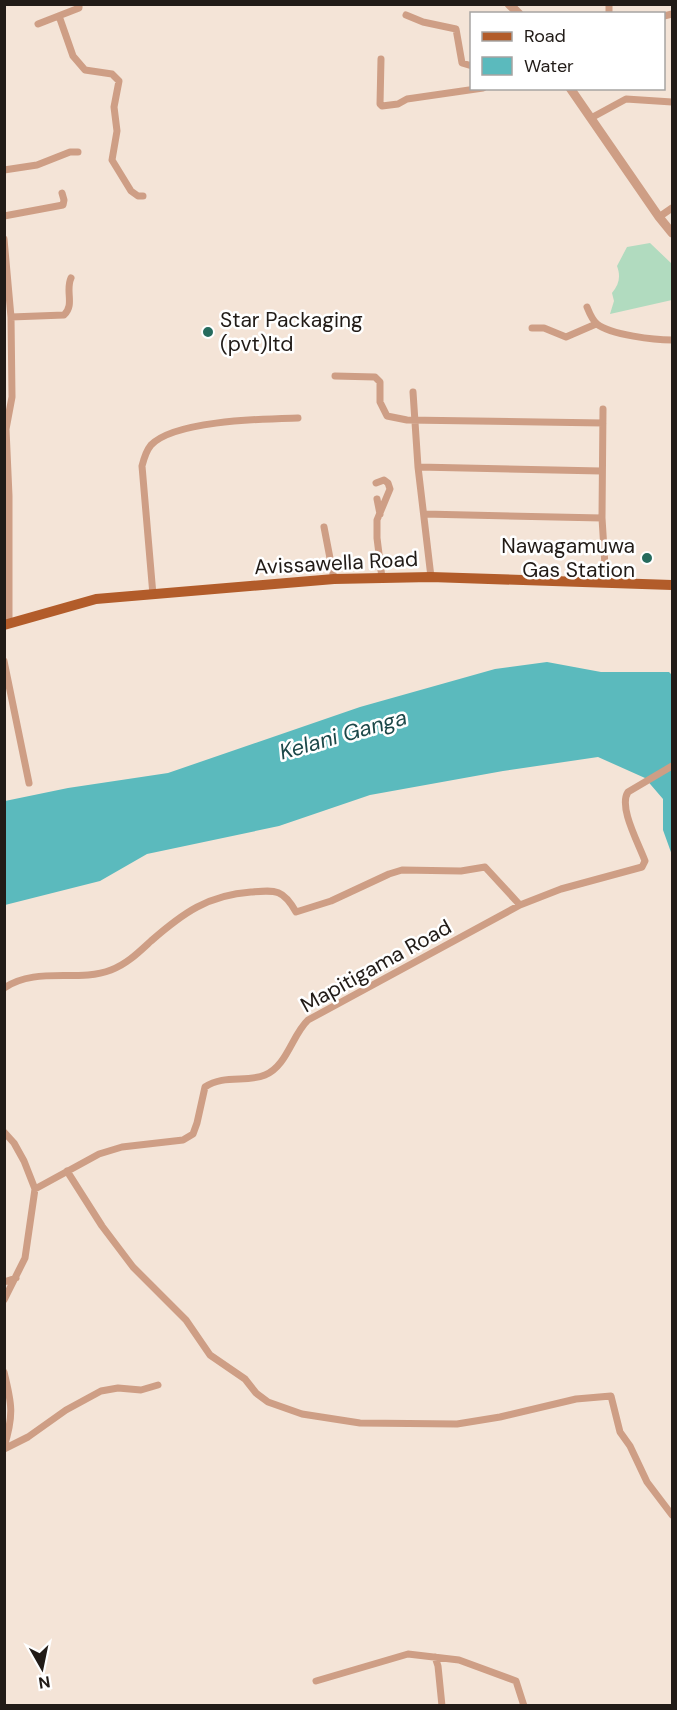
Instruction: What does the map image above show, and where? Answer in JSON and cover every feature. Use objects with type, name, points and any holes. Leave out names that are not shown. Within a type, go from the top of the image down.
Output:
[{"type":"main road","name":"Avissawella Road","points":[[7,624],[96,600],[334,579],[431,578],[672,585]]},
{"type":"street","points":[[38,24],[79,8],[79,4]]},
{"type":"street","points":[[406,15],[423,22],[456,30],[462,63],[470,66]]},
{"type":"street","points":[[59,16],[73,56],[85,70],[112,74],[119,81],[114,107],[117,131],[112,160],[131,191],[138,196],[143,196]]},
{"type":"street","points":[[381,59],[380,104],[382,106],[398,104],[407,99],[470,90]]},
{"type":"street","points":[[571,90],[658,217],[672,233]]},
{"type":"street","points":[[591,118],[626,99],[672,102]]},
{"type":"street","points":[[4,170],[37,165],[70,152],[78,152]]},
{"type":"street","points":[[4,216],[63,205],[62,193]]},
{"type":"street","points":[[658,217],[672,207]]},
{"type":"street","points":[[4,239],[11,317],[6,429],[9,496],[7,624]]},
{"type":"street","points":[[11,317],[64,315],[68,311],[70,301],[67,285],[70,278]]},
{"type":"street","points":[[587,307],[596,324],[619,333],[672,340]]},
{"type":"street","points":[[532,328],[544,328],[566,338],[596,324]]},
{"type":"street","points":[[335,376],[375,377],[380,382],[380,402],[387,416],[415,419],[603,423]]},
{"type":"street","points":[[413,392],[418,467],[431,578]]},
{"type":"street","points":[[603,409],[601,471],[606,582]]},
{"type":"street","points":[[153,595],[142,466],[152,444],[162,437],[194,427],[247,419],[298,418]]},
{"type":"street","points":[[418,467],[601,471]]},
{"type":"street","points":[[376,483],[384,480],[390,489],[377,520],[376,538],[382,578]]},
{"type":"street","points":[[377,499],[380,514]]},
{"type":"street","points":[[424,514],[602,518]]},
{"type":"street","points":[[324,527],[334,579]]},
{"type":"street","points":[[4,661],[29,783]]},
{"type":"street","name":"Mapitigama Road","points":[[34,1189],[99,1154],[122,1147],[183,1140],[193,1134],[205,1087],[213,1081],[266,1075],[282,1061],[300,1028],[308,1020],[520,905],[561,889],[642,867],[645,861],[624,807],[625,796],[672,766]]},
{"type":"street","points":[[4,987],[11,983],[50,974],[98,974],[113,970],[128,962],[168,926],[202,903],[237,893],[274,890],[288,898],[296,912],[331,901],[402,870],[461,871],[485,867],[520,905]]},
{"type":"street","points":[[4,1132],[14,1143],[24,1161],[34,1189],[25,1258],[4,1300]]},
{"type":"street","points":[[67,1171],[102,1226],[133,1267],[186,1320],[210,1355],[245,1379],[256,1393],[268,1402],[302,1414],[360,1424],[457,1424],[500,1417],[576,1399],[611,1396],[620,1432],[630,1446],[647,1482],[672,1515]]},
{"type":"street","points":[[4,1282],[16,1278]]},
{"type":"street","points":[[4,1372],[12,1401],[11,1423],[4,1448]]},
{"type":"street","points":[[4,1448],[28,1437],[66,1410],[101,1391],[118,1388],[141,1390],[158,1385]]},
{"type":"street","points":[[316,1681],[408,1654],[435,1657],[459,1660],[516,1681],[524,1706]]},
{"type":"street","points":[[435,1657],[442,1706]]},
{"type":"green space","points":[[650,243],[672,264],[672,300],[610,314],[614,301],[612,293],[619,280],[617,266],[627,247]]},
{"type":"water","name":"Kelani Ganga","points":[[547,662],[601,672],[669,672],[672,675],[672,855],[663,830],[663,799],[645,778],[598,757],[503,771],[370,795],[279,826],[147,854],[100,881],[5,905],[5,801],[68,788],[168,773],[360,707],[495,669]]},
{"type":"place","name":"Star Packaging (pvt)ltd","points":[[208,332]]},
{"type":"place","name":"Nawagamuwa Gas Station","points":[[647,558]]}]
